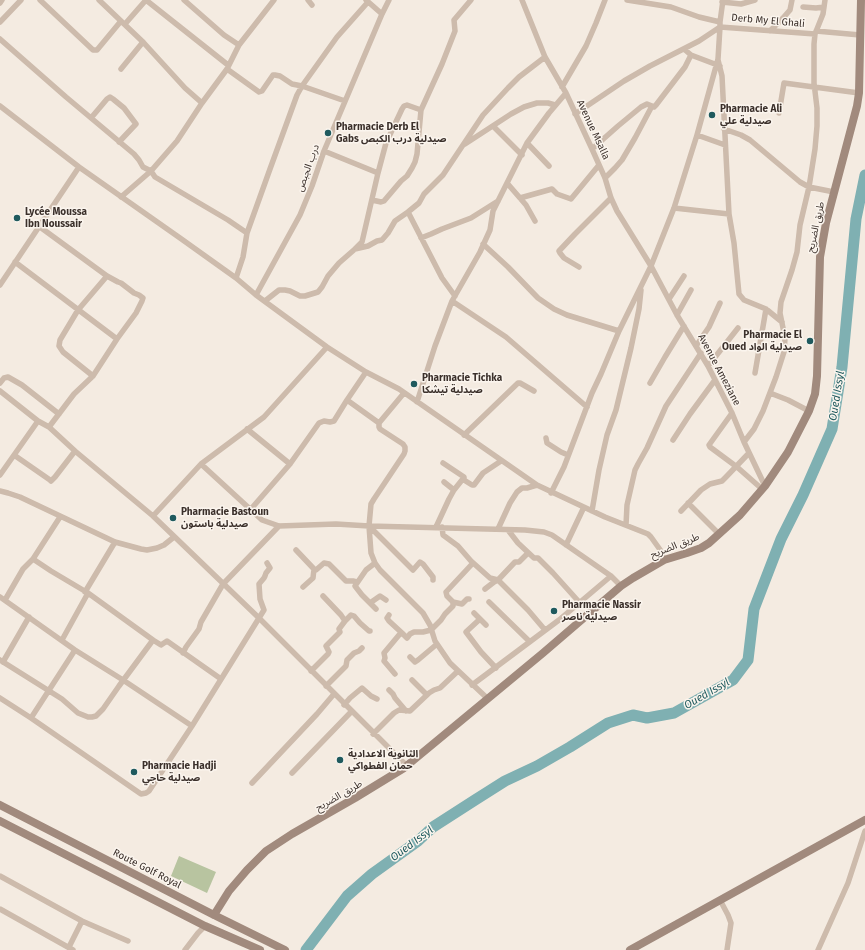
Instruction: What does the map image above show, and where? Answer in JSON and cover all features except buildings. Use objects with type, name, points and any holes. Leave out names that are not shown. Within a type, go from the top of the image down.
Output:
[{"type":"street","points":[[0,22],[21,0]]},
{"type":"street","points":[[40,0],[91,48],[95,50],[97,50],[146,0],[259,92],[262,91],[273,75],[275,75],[280,76],[292,84],[345,101]]},
{"type":"street","points":[[99,0],[123,22],[185,88],[202,103]]},
{"type":"street","points":[[184,0],[224,35],[239,45]]},
{"type":"street","points":[[121,197],[151,171],[177,141],[227,67],[239,45],[274,0]]},
{"type":"street","name":"درب الجبص","points":[[256,295],[300,215],[324,151],[389,0]]},
{"type":"street","name":"Avenue Msalla","points":[[522,0],[545,57],[566,93],[592,149],[605,178],[617,211],[651,266]]},
{"type":"street","points":[[562,87],[586,46],[604,0]]},
{"type":"street","name":"Derb My El Ghali","points":[[627,0],[671,7],[720,24],[770,31],[860,35]]},
{"type":"street","points":[[551,493],[564,467],[592,393],[619,331],[651,266],[674,208],[718,64],[723,1],[741,4],[755,0]]},
{"type":"street","points":[[770,31],[790,10],[792,0]]},
{"type":"street","points":[[744,442],[763,411],[784,352],[785,338],[780,313],[781,302],[797,252],[800,225],[809,187],[815,149],[817,126],[814,44],[816,33],[823,14],[825,0]]},
{"type":"street","name":"طريق الضريح","points":[[214,915],[229,891],[247,870],[266,852],[292,834],[373,788],[407,766],[621,586],[638,574],[664,560],[686,554],[709,544],[740,515],[764,487],[788,452],[809,411],[815,394],[817,376],[820,257],[834,192],[857,106],[859,93],[861,0]]},
{"type":"street","points":[[236,278],[243,258],[247,233],[297,95],[337,37],[367,1],[382,14]]},
{"type":"street","points":[[372,200],[384,202],[407,176],[415,162],[421,110],[455,31],[454,20],[469,1]]},
{"type":"street","points":[[804,7],[824,8]]},
{"type":"street","points":[[576,114],[624,81],[684,49],[720,24]]},
{"type":"street","points":[[0,39],[134,154],[143,167],[151,171],[155,177],[228,220],[247,233]]},
{"type":"street","points":[[120,68],[143,42]]},
{"type":"street","points":[[684,49],[690,55],[718,64]]},
{"type":"street","points":[[605,178],[622,160],[652,106],[655,106],[661,99],[685,66],[690,55]]},
{"type":"street","points":[[356,249],[382,240],[395,221],[408,212],[443,175],[484,115],[508,88],[519,77],[545,57]]},
{"type":"street","points":[[718,64],[722,76],[729,214],[734,243],[739,294],[744,300],[766,309],[782,322]]},
{"type":"street","points":[[779,113],[784,83],[859,93]]},
{"type":"street","points":[[417,402],[435,346],[454,298],[480,252],[490,230],[493,211],[527,143],[555,105],[566,93]]},
{"type":"street","points":[[91,118],[110,97],[124,108],[136,124],[119,142]]},
{"type":"street","points":[[463,146],[524,107],[544,102],[555,105]]},
{"type":"street","points":[[592,149],[641,107],[647,104],[652,106]]},
{"type":"street","points":[[265,301],[278,290],[290,291],[300,296],[318,292],[328,276],[339,263],[362,242],[386,143],[404,106],[407,105],[421,110]]},
{"type":"street","points":[[0,106],[79,167],[236,278],[256,295],[327,347],[366,372],[399,389],[537,485],[551,493],[592,511],[642,531],[651,537],[661,551],[664,560]]},
{"type":"street","points":[[493,126],[522,155]]},
{"type":"street","points":[[724,129],[742,135],[750,140],[800,182],[809,187],[834,192]]},
{"type":"street","points":[[697,135],[726,145]]},
{"type":"street","points":[[527,143],[550,166]]},
{"type":"street","points":[[324,151],[378,173]]},
{"type":"street","points":[[520,198],[552,188],[557,194],[570,199],[599,165]]},
{"type":"street","points":[[0,285],[79,167]]},
{"type":"street","points":[[507,183],[520,198],[535,221]]},
{"type":"street","points":[[579,267],[564,258],[559,251],[611,198]]},
{"type":"street","points":[[421,238],[471,218],[498,201]]},
{"type":"street","points":[[674,208],[729,214]]},
{"type":"street","points":[[408,212],[454,298],[506,337],[587,407]]},
{"type":"street","points":[[40,227],[107,276],[121,283],[143,298],[136,313],[93,376],[74,394],[49,427]]},
{"type":"street","points":[[483,244],[538,298],[554,309],[567,315],[619,331]]},
{"type":"street","points":[[15,262],[117,339]]},
{"type":"street","name":"Avenue Ameziane","points":[[651,266],[677,315],[708,366],[732,413],[764,487]]},
{"type":"street","points":[[93,376],[63,352],[59,346],[60,340],[78,310],[107,276]]},
{"type":"street","points":[[669,299],[684,276]]},
{"type":"street","points":[[592,511],[599,470],[616,410],[631,348],[642,286]]},
{"type":"street","points":[[677,315],[691,290]]},
{"type":"street","points":[[696,346],[709,326],[720,303]]},
{"type":"street","points":[[755,374],[766,309]]},
{"type":"street","points":[[650,383],[684,326]]},
{"type":"street","points":[[708,366],[738,328]]},
{"type":"street","points":[[153,516],[200,464],[264,417],[327,347]]},
{"type":"street","points":[[626,525],[627,505],[638,464],[666,406],[701,353]]},
{"type":"street","points":[[251,509],[290,464],[319,422],[324,420],[330,422],[334,421],[366,372]]},
{"type":"street","points":[[0,382],[4,378],[8,377],[22,385],[59,414]]},
{"type":"street","points":[[673,440],[715,380]]},
{"type":"street","points":[[464,435],[518,383],[534,391]]},
{"type":"street","points":[[379,423],[404,393]]},
{"type":"street","points":[[770,393],[809,411]]},
{"type":"street","points":[[1,395],[49,427],[75,451],[153,516],[259,618],[351,712],[407,766]]},
{"type":"street","points":[[347,400],[379,423],[380,429],[403,444],[405,447],[404,454],[371,504],[369,526],[371,553],[375,563],[382,573],[422,613],[430,625],[435,641],[450,663],[488,699]]},
{"type":"street","points":[[732,413],[709,445],[764,487]]},
{"type":"street","points":[[0,475],[38,421]]},
{"type":"street","points":[[247,429],[290,464]]},
{"type":"street","points":[[546,438],[547,443],[568,455]]},
{"type":"street","points":[[14,455],[51,480],[75,451]]},
{"type":"street","points":[[681,511],[701,490],[710,484],[722,481],[749,453]]},
{"type":"street","points":[[443,463],[472,485],[483,473],[501,461]]},
{"type":"street","points":[[200,464],[262,520],[279,526],[336,524],[525,530],[544,532],[552,535],[611,576],[621,586]]},
{"type":"street","points":[[464,480],[462,480],[454,490],[449,499],[439,527],[443,535],[458,546],[473,563],[490,578],[498,580],[528,610],[545,630]]},
{"type":"street","points":[[444,482],[454,490]]},
{"type":"street","points":[[498,529],[510,503],[517,492],[522,488],[537,485]]},
{"type":"street","points":[[0,491],[20,497],[115,542],[147,550],[153,550],[174,537]]},
{"type":"street","points":[[688,503],[719,534]]},
{"type":"street","points":[[566,546],[584,507]]},
{"type":"street","points":[[60,517],[33,559],[23,569],[2,599],[75,650],[192,726]]},
{"type":"street","points":[[183,653],[199,629],[201,622],[223,584],[279,526]]},
{"type":"street","points":[[369,526],[413,570],[420,562],[423,564],[434,577],[433,580]]},
{"type":"street","points":[[508,530],[518,543],[534,558],[538,558],[580,603]]},
{"type":"street","points":[[62,640],[86,593],[115,542]]},
{"type":"street","points":[[296,550],[314,569],[313,578],[303,587]]},
{"type":"street","points":[[485,589],[498,580],[515,562],[519,562],[528,552]]},
{"type":"street","points":[[33,559],[86,593],[153,640],[161,644],[167,640],[221,679]]},
{"type":"street","points":[[0,698],[141,794],[149,792],[264,610],[260,599],[259,584],[266,576],[266,573],[270,568],[268,563]]},
{"type":"street","points":[[314,569],[316,570],[324,563],[328,564],[346,581],[357,582]]},
{"type":"street","points":[[375,563],[366,570],[354,586],[376,609]]},
{"type":"street","points":[[469,599],[462,604],[453,602],[447,596],[446,592],[473,563]]},
{"type":"street","points":[[472,685],[580,603],[611,576]]},
{"type":"street","points":[[323,596],[345,621]]},
{"type":"street","points":[[370,603],[380,596],[386,600]]},
{"type":"street","points":[[389,615],[387,618],[388,621],[407,638],[414,632],[431,630],[453,606],[453,602]]},
{"type":"street","points":[[489,602],[529,642]]},
{"type":"street","points":[[474,613],[486,625]]},
{"type":"street","points":[[311,671],[328,654],[329,652],[326,646],[340,632],[339,629],[351,615],[370,631]]},
{"type":"street","points":[[29,617],[2,661],[62,699],[78,713],[84,716],[92,717],[101,712],[153,640]]},
{"type":"street","points":[[480,619],[466,632],[481,652],[496,668]]},
{"type":"street","points":[[395,674],[384,661],[384,654],[399,634],[402,633]]},
{"type":"street","points":[[410,657],[415,662],[437,644]]},
{"type":"street","points":[[326,686],[346,666],[347,660],[362,648]]},
{"type":"street","points":[[31,718],[75,650]]},
{"type":"street","points":[[373,734],[397,711],[410,711],[426,695],[440,688],[458,671]]},
{"type":"street","points":[[412,680],[426,695]]},
{"type":"street","points":[[344,704],[362,688],[370,696],[377,699]]},
{"type":"street","points":[[389,690],[406,711]]},
{"type":"street","points":[[252,783],[334,694]]},
{"type":"street","points":[[292,774],[351,712]]},
{"type":"street","name":"Route Golf Royal","points":[[0,805],[284,950]]},
{"type":"street","points":[[630,950],[865,820]]},
{"type":"street","points":[[0,821],[205,926],[260,950]]},
{"type":"street","points":[[818,950],[848,883],[865,831]]},
{"type":"street","points":[[0,876],[82,921],[128,941]]},
{"type":"street","points":[[720,900],[731,923],[727,947],[731,950]]},
{"type":"street","points":[[0,908],[71,949],[82,921]]},
{"type":"street","points":[[185,950],[205,926]]},
{"type":"green space","points":[[179,856],[216,872],[207,893],[171,876]]},
{"type":"waterway","name":"Oued Issyl","points":[[306,950],[347,896],[372,874],[418,841],[433,827],[505,781],[537,766],[608,723],[633,715],[647,718],[674,713],[733,680],[748,660],[754,609],[781,539],[803,495],[832,429],[842,367],[856,219],[865,175]]},
{"type":"place","name":"Pharmacie Ali صيدلية علي","points":[[712,115]]},
{"type":"place","name":"Pharmacie Derb El Gabs صيدلية درب الكبص","points":[[328,133]]},
{"type":"place","name":"Lycée Moussa Ibn Noussair","points":[[17,218]]},
{"type":"place","name":"Pharmacie El Oued صيدلية الواد","points":[[810,341]]},
{"type":"place","name":"Pharmacie Tichka صيدلية تيشكا","points":[[414,384]]},
{"type":"place","name":"Pharmacie Bastoun صيدلية باستون","points":[[173,518]]},
{"type":"place","name":"Pharmacie Nassir صيدلية ناصر","points":[[554,611]]},
{"type":"place","name":"الثانوية الاعدادية حمان الفطواكي","points":[[340,760]]},
{"type":"place","name":"Pharmacie Hadji صيدلية حاجي","points":[[134,772]]}]
